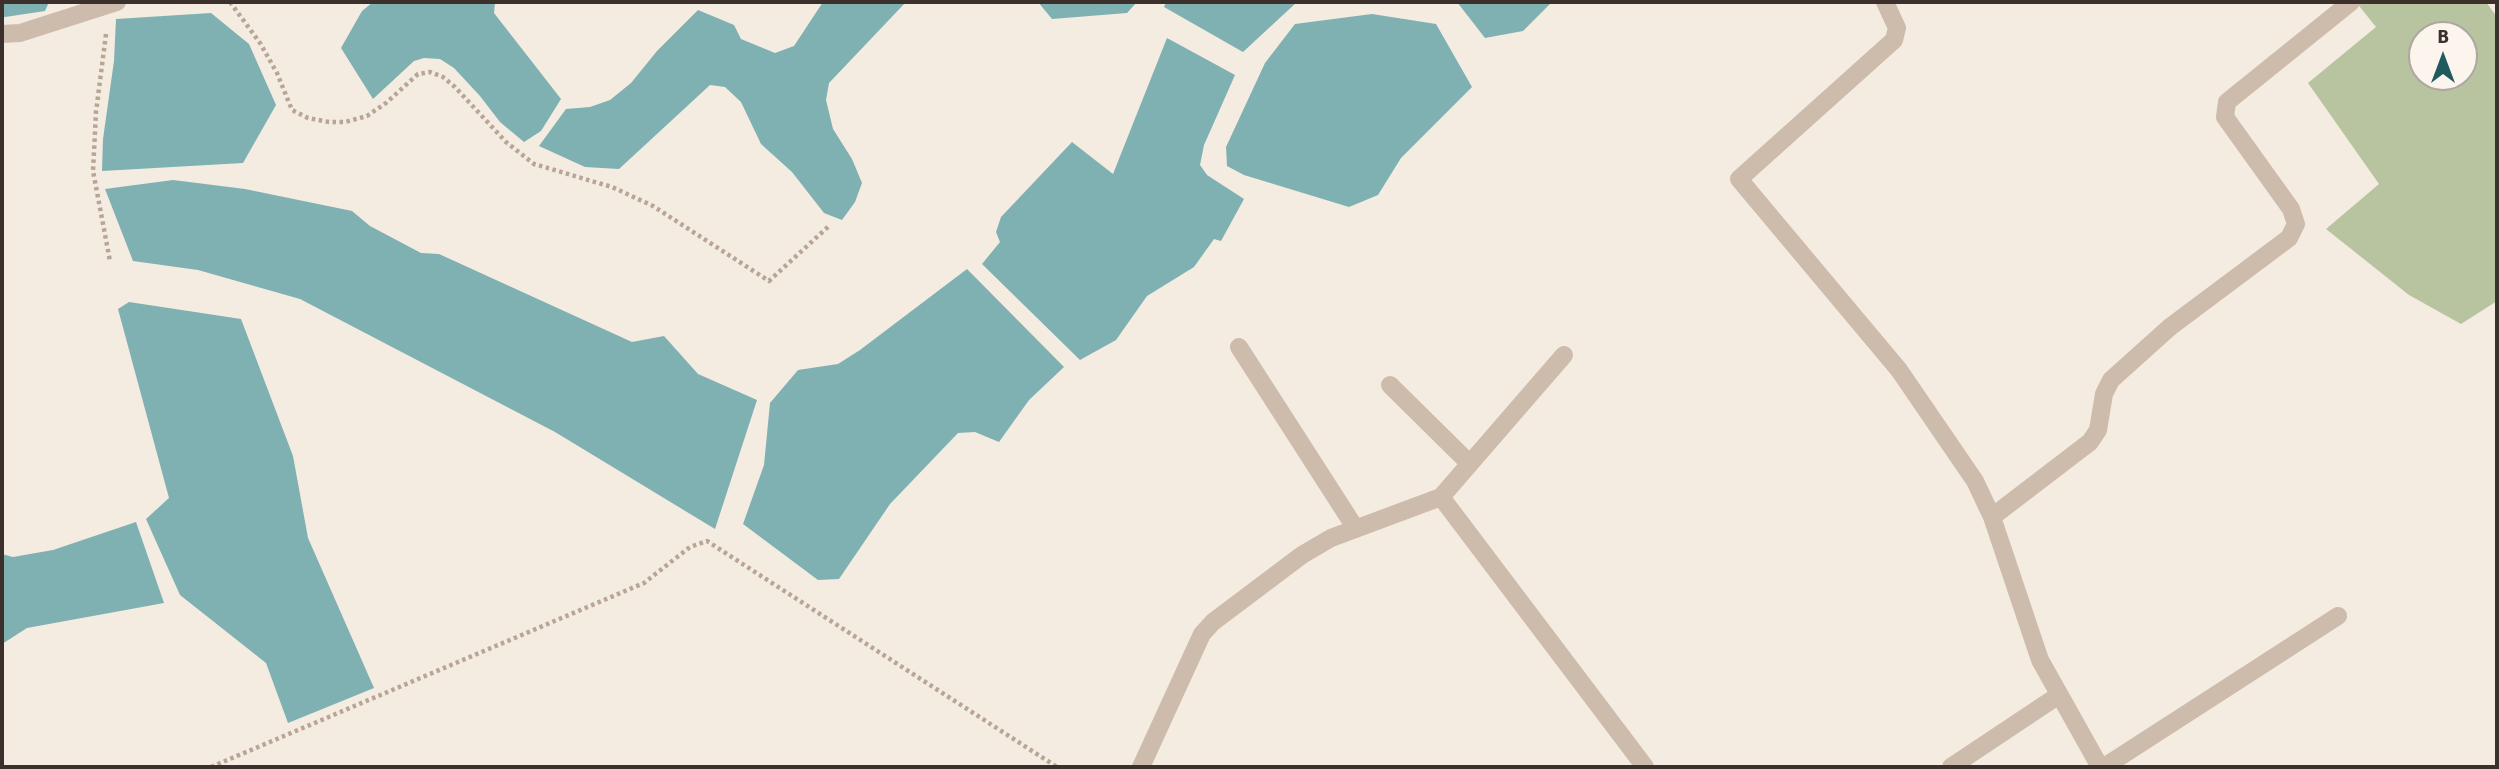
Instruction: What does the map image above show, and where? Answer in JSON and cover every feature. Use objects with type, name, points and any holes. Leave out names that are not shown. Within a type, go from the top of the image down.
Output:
[{"type":"street","points":[[1885,2],[1896,27],[1894,40],[1739,179],[1899,370],[1969,472],[1992,517],[2033,642],[2059,695],[2102,767],[2338,616]]},
{"type":"street","points":[[1992,517],[2090,442],[2098,430],[2104,394],[2111,380],[2170,327],[2289,238],[2296,224],[2291,209],[2225,117],[2227,103],[2351,2]]},
{"type":"street","points":[[2,34],[20,33],[112,3]]},
{"type":"street","points":[[1239,347],[1356,529]]},
{"type":"street","points":[[1141,767],[1202,634],[1213,622],[1302,555],[1331,538],[1441,497],[1564,355]]},
{"type":"street","points":[[1390,386],[1470,464]]},
{"type":"street","points":[[1441,497],[1645,767]]},
{"type":"street","points":[[1951,767],[2059,695]]},
{"type":"path","points":[[230,2],[265,52],[292,110],[308,118],[345,122],[367,116],[418,74],[430,72],[443,77],[455,87],[506,142],[534,164],[612,187],[653,206],[769,281],[830,225]]},
{"type":"path","points":[[110,261],[93,171],[95,125],[112,3]]},
{"type":"path","points":[[211,767],[645,583],[690,547],[707,541],[1057,767]]},
{"type":"green space","points":[[2356,2],[2486,2],[2497,17],[2497,301],[2461,324],[2409,295],[2326,229],[2379,184],[2308,83],[2376,27]]},
{"type":"water","points":[[2,2],[49,2],[45,11],[5,17],[2,16]]},
{"type":"water","points":[[373,2],[495,2],[494,13],[561,99],[541,131],[524,142],[500,122],[454,68],[440,59],[424,58],[414,61],[373,99],[341,48],[362,11]]},
{"type":"water","points":[[823,2],[906,2],[829,83],[826,100],[833,129],[852,159],[862,183],[855,202],[842,220],[824,213],[792,172],[761,144],[741,102],[725,87],[710,85],[619,169],[585,167],[539,146],[566,109],[590,107],[610,100],[631,83],[657,51],[698,10],[734,25],[741,39],[775,53],[794,46]]},
{"type":"water","points":[[1038,2],[1137,2],[1127,13],[1052,19]]},
{"type":"water","points":[[1166,2],[1297,2],[1243,52],[1164,7]]},
{"type":"water","points":[[1457,2],[1552,2],[1523,31],[1485,38]]},
{"type":"water","points":[[211,13],[249,44],[276,105],[243,163],[102,171],[116,19]]},
{"type":"water","points":[[1372,14],[1436,24],[1472,87],[1401,158],[1378,195],[1349,207],[1244,175],[1227,166],[1226,147],[1265,63],[1295,24]]},
{"type":"water","points":[[1167,38],[1235,75],[1204,145],[1200,165],[1207,175],[1244,199],[1221,241],[1214,239],[1194,267],[1147,296],[1116,340],[1080,360],[982,264],[1000,242],[996,232],[1001,217],[1072,142],[1113,174]]},
{"type":"water","points":[[173,180],[245,189],[352,211],[370,226],[421,253],[439,254],[632,342],[664,336],[698,374],[757,400],[715,529],[555,432],[300,299],[198,270],[133,261],[105,189]]},
{"type":"water","points":[[967,269],[1064,367],[1029,400],[999,442],[975,432],[958,433],[890,504],[839,579],[818,580],[743,524],[764,465],[770,403],[798,370],[838,364]]},
{"type":"water","points":[[129,302],[241,319],[293,456],[308,538],[374,688],[288,723],[266,663],[180,595],[146,519],[169,498],[118,309]]},
{"type":"water","points":[[136,522],[164,603],[27,628],[2,644],[2,554],[13,557],[53,550]]}]
